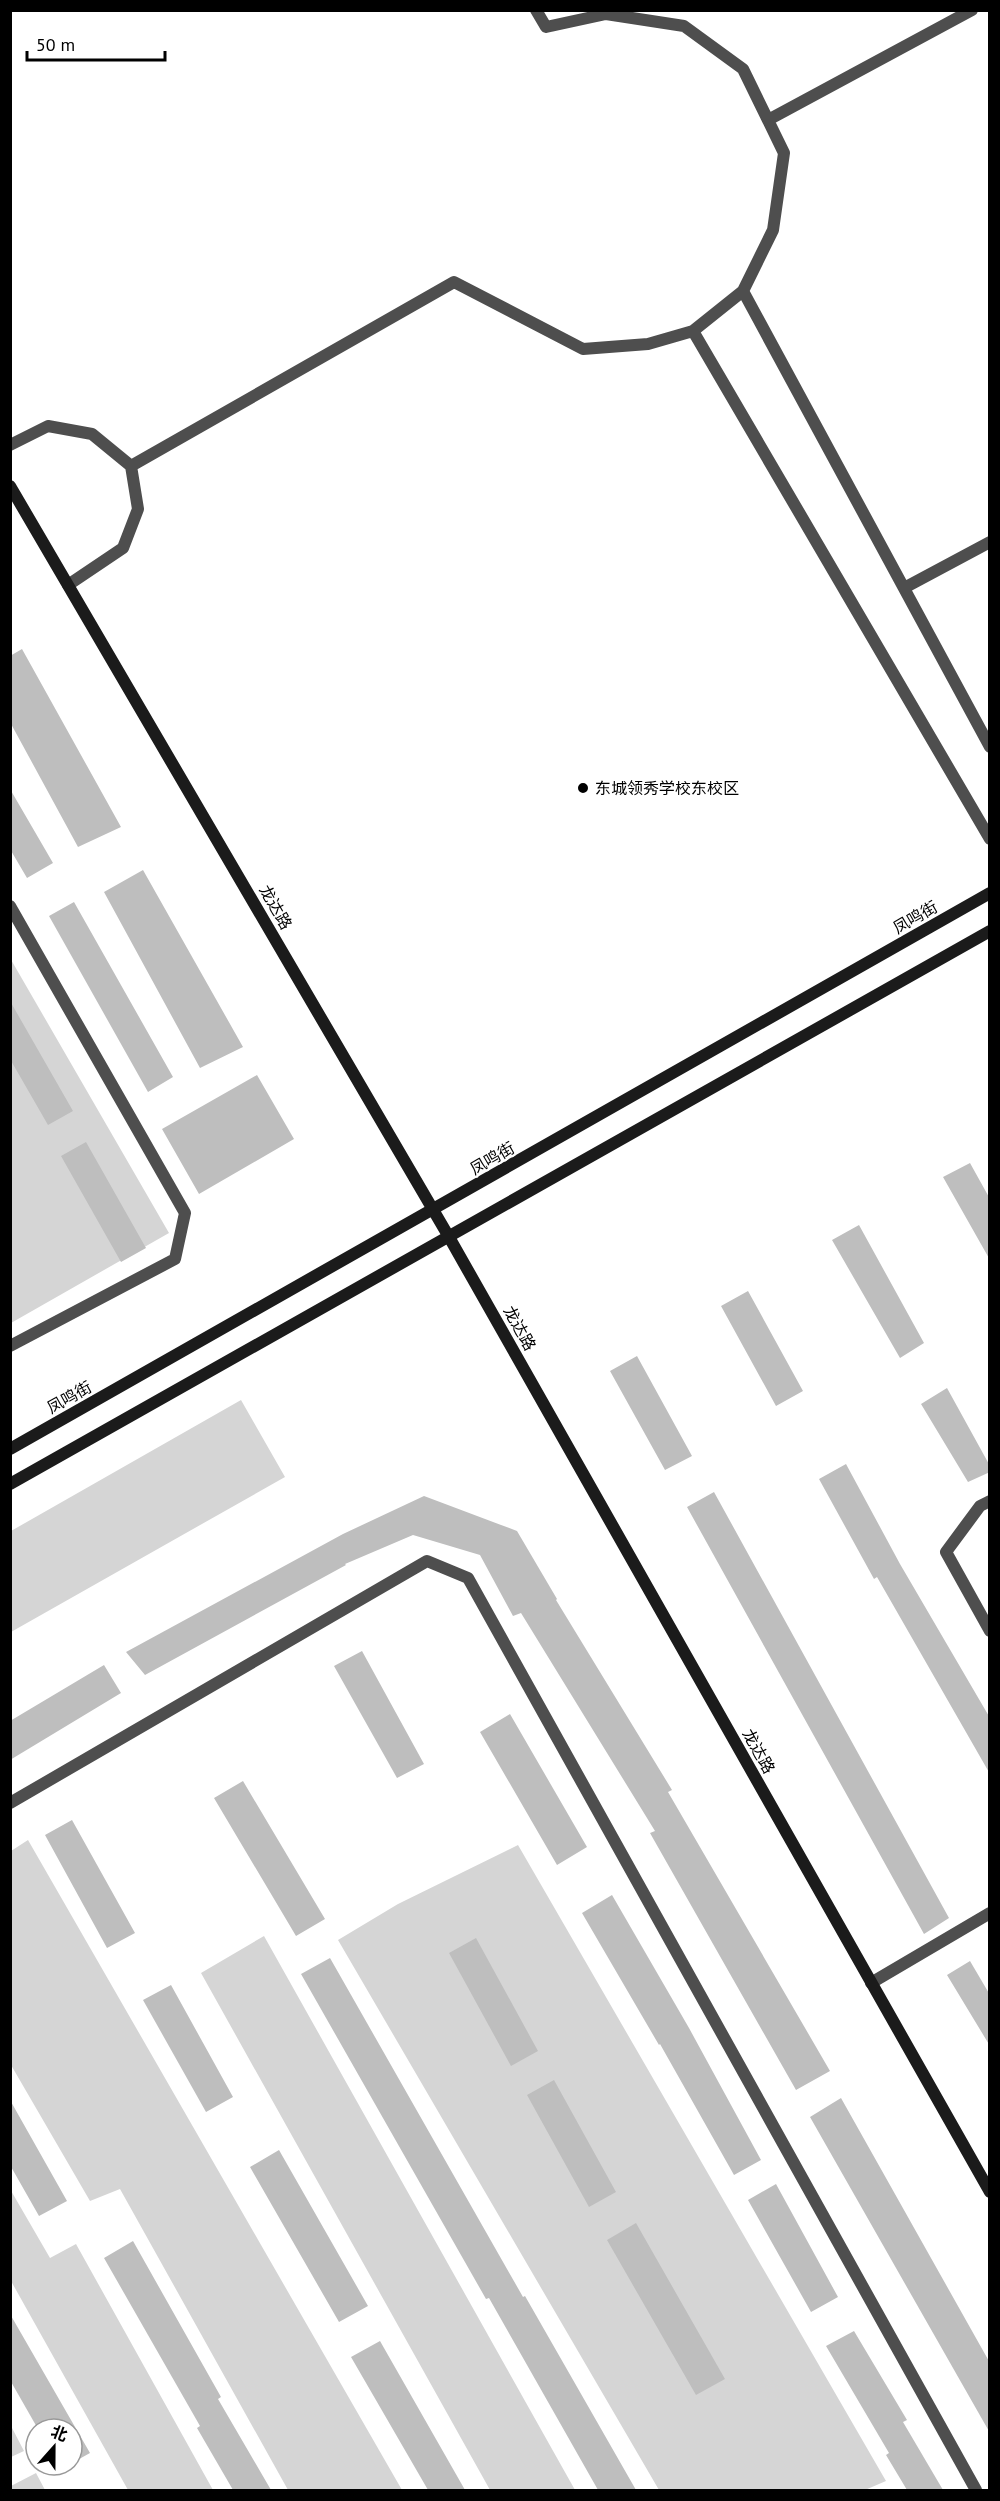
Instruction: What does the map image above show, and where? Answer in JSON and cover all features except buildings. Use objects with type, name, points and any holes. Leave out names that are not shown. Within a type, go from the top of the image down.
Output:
[{"type":"main road","name":"龙达路","points":[[10,486],[434,1210],[990,2192]]},
{"type":"main road","name":"凤鸣街","points":[[10,1449],[990,893]]},
{"type":"main road","points":[[10,1484],[990,931]]},
{"type":"street","points":[[131,466],[454,282],[583,349],[648,344],[693,331],[743,291],[773,230],[784,153],[743,69],[684,26],[606,14],[546,27],[536,10]]},
{"type":"street","points":[[768,120],[972,10]]},
{"type":"street","points":[[743,291],[990,747]]},
{"type":"street","points":[[693,331],[990,839]]},
{"type":"street","points":[[10,445],[48,426],[92,434],[131,466],[138,509],[123,548],[68,585]]},
{"type":"street","points":[[904,588],[990,542]]},
{"type":"street","points":[[10,906],[185,1213],[175,1259],[10,1347]]},
{"type":"street","points":[[990,1501],[980,1506],[946,1552],[990,1631]]},
{"type":"street","points":[[10,1803],[427,1561],[468,1578],[976,2490]]},
{"type":"street","points":[[871,1983],[990,1913]]},
{"type":"shaded area","points":[[10,958],[169,1233],[11,1323],[10,1323]]},
{"type":"shaded area","points":[[241,1400],[285,1477],[11,1632],[11,1531]]},
{"type":"shaded area","points":[[28,1840],[402,2490],[288,2490],[120,2189],[90,2201],[11,2065],[11,1851]]},
{"type":"shaded area","points":[[518,1845],[886,2481],[865,2490],[659,2490],[338,1940],[398,1904]]},
{"type":"shaded area","points":[[264,1936],[575,2490],[490,2490],[201,1973]]},
{"type":"shaded area","points":[[10,2189],[50,2258],[76,2244],[213,2490],[128,2490],[11,2281]]},
{"type":"shaded area","points":[[11,2426],[24,2451],[10,2457]]},
{"type":"shaded area","points":[[28,2477],[38,2477],[45,2490],[11,2490],[11,2486]]},
{"type":"place","name":"东城领秀学校东校区","points":[[583,788]]}]
